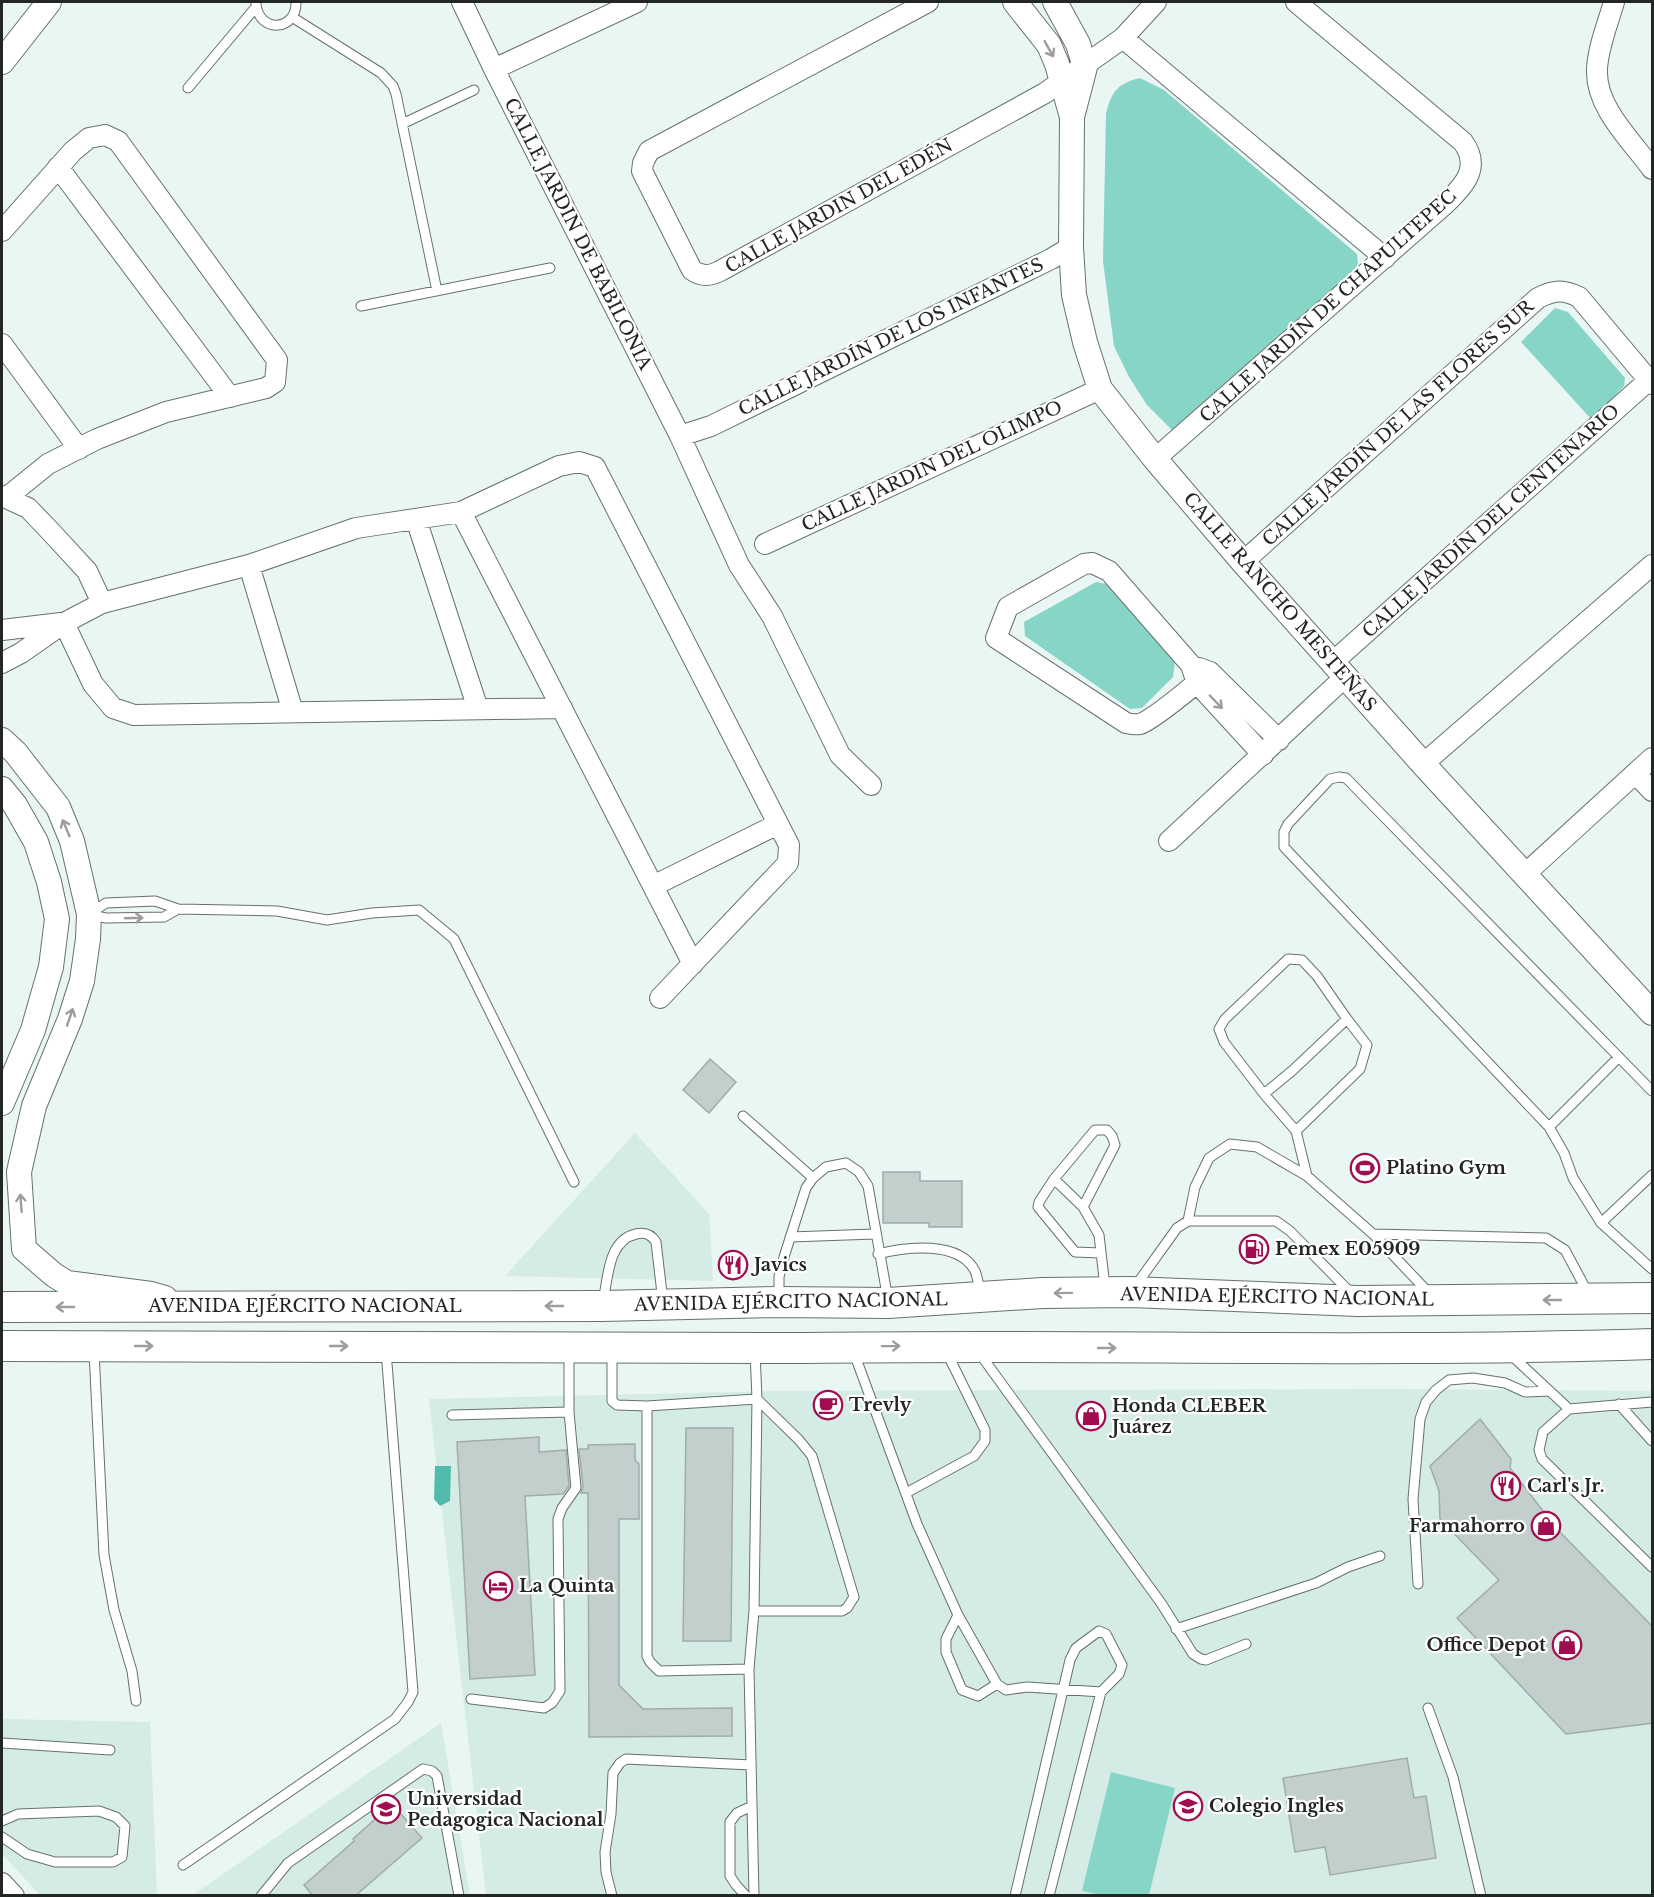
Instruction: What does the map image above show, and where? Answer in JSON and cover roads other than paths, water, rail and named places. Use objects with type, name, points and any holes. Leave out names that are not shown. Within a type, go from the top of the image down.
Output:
[{"type":"main road","name":"AVENIDA EJÉRCITO NACIONAL","points":[[2,1307],[888,1303],[1118,1292],[1358,1301],[1653,1298]]},
{"type":"main road","points":[[680,1346],[709,1332],[765,1316],[778,1302]]},
{"type":"main road","points":[[807,1348],[806,1328],[812,1318],[819,1313],[888,1303]]},
{"type":"main road","points":[[2,1346],[754,1346],[807,1348],[943,1346],[1505,1349],[1653,1344]]},
{"type":"street","points":[[2,62],[49,2]]},
{"type":"street","name":"CALLE JARDIN DE BABILONIA","points":[[462,2],[681,436],[739,565],[772,616],[840,755],[871,785]]},
{"type":"street","points":[[494,69],[637,2]]},
{"type":"street","name":"CALLE JARDIN DEL EDÉN","points":[[927,2],[649,151],[642,171],[692,270],[710,276],[720,271],[1046,93],[1085,67]]},
{"type":"street","name":"CALLE RANCHO MESTEÑAS","points":[[1015,2],[1049,45],[1057,64],[1072,117]]},
{"type":"street","points":[[1055,2],[1078,44],[1085,67],[1123,38],[1156,2]]},
{"type":"street","name":"CALLE JARDÍN DE CHAPULTEPEC","points":[[1155,459],[1458,192],[1468,174],[1471,162],[1470,152],[1463,142],[1296,2]]},
{"type":"street","points":[[1614,2],[1598,58],[1599,93],[1605,106],[1653,169]]},
{"type":"street","points":[[1123,38],[1385,258]]},
{"type":"street","name":"CALLE RANCHO MESTEÑAS","points":[[1085,67],[1072,117],[1071,247],[1074,295],[1085,342],[1100,389],[1155,459],[1243,562],[1423,764],[1653,1013]]},
{"type":"street","points":[[2,231],[73,150],[89,138],[105,135],[118,141],[277,360],[275,382],[266,388],[166,412],[97,439],[48,465],[4,497],[28,508],[52,532],[87,571],[102,603]]},
{"type":"street","points":[[58,167],[230,397]]},
{"type":"street","name":"CALLE JARDÍN DE LOS INFANTES","points":[[681,436],[711,426],[1051,259],[1071,247]]},
{"type":"street","name":"CALLE JARDÍN DE LAS FLORES SUR","points":[[1243,562],[1538,298],[1558,290],[1579,297],[1651,382]]},
{"type":"street","points":[[2,344],[79,448]]},
{"type":"street","name":"CALLE JARDÍN DEL CENTENARIO","points":[[1169,841],[1279,740],[1339,669],[1651,382]]},
{"type":"street","name":"CALLE JARDIN DEL OLIMPO","points":[[765,544],[1100,389]]},
{"type":"street","points":[[2,663],[21,653],[64,623],[102,603],[249,565],[356,528],[461,512],[559,466],[579,462],[595,467],[789,845],[788,863],[660,998]]},
{"type":"street","points":[[461,512],[693,964]]},
{"type":"street","points":[[416,519],[478,709]]},
{"type":"street","points":[[1200,673],[1144,723],[1131,724],[1126,723],[996,638],[1008,607],[1084,564],[1092,563],[1109,570],[1200,673],[1263,754]]},
{"type":"street","points":[[249,565],[293,712]]},
{"type":"street","points":[[1423,764],[1653,565]]},
{"type":"street","points":[[64,623],[93,684],[113,708],[134,715],[562,708]]},
{"type":"street","points":[[2,630],[64,623]]},
{"type":"street","points":[[1200,673],[1279,740]]},
{"type":"street","points":[[2,740],[15,752],[58,807],[72,841],[88,914],[88,939],[82,981],[70,1018],[34,1106],[19,1172],[12,1243],[24,1249],[67,1283],[151,1294],[190,1306]]},
{"type":"street","points":[[1524,875],[1653,758]]},
{"type":"street","points":[[1636,774],[1653,791]]},
{"type":"street","points":[[2,789],[15,805],[36,842],[49,882],[57,919],[51,967],[33,1030],[2,1103]]},
{"type":"street","points":[[653,886],[778,824]]},
{"type":"street","points":[[57,919],[88,914]]},
{"type":"street","points":[[2,1883],[14,1896]]},
{"type":"lane","points":[[256,4],[261,20],[274,26],[281,25],[292,17],[296,11],[296,2]]},
{"type":"lane","points":[[188,88],[256,4]]},
{"type":"lane","points":[[292,17],[381,73],[393,86],[436,291]]},
{"type":"lane","points":[[402,124],[474,90]]},
{"type":"lane","points":[[361,306],[550,268]]},
{"type":"lane","points":[[1651,1264],[1601,1223],[1573,1178],[1564,1153],[1549,1127],[1284,847],[1284,832],[1288,824],[1330,779],[1346,778],[1353,783],[1653,1091]]},
{"type":"lane","points":[[88,914],[106,903],[155,901],[178,909],[277,911],[327,920],[372,913],[419,910],[454,939],[574,1182]]},
{"type":"lane","points":[[88,914],[106,918],[164,916],[178,909]]},
{"type":"lane","points":[[1296,1131],[1360,1069],[1367,1045],[1317,976],[1302,960],[1288,959],[1224,1019],[1220,1029],[1224,1042],[1296,1131],[1307,1176]]},
{"type":"lane","points":[[1264,1094],[1347,1019]]},
{"type":"lane","points":[[1549,1127],[1619,1057]]},
{"type":"lane","points":[[743,1116],[813,1178]]},
{"type":"lane","points":[[1083,1207],[1115,1145],[1107,1130],[1095,1130],[1054,1179],[1039,1202],[1038,1208],[1075,1252],[1101,1253]]},
{"type":"lane","points":[[1188,1221],[1195,1187],[1209,1158],[1230,1144],[1257,1147],[1307,1176],[1373,1234],[1437,1301]]},
{"type":"lane","points":[[778,1302],[779,1277],[806,1188],[813,1178],[826,1167],[846,1163],[859,1172],[868,1186],[888,1303]]},
{"type":"lane","points":[[1601,1223],[1653,1175]]},
{"type":"lane","points":[[1054,1179],[1083,1207],[1099,1235],[1101,1253],[1118,1292],[1177,1228],[1188,1221],[1276,1221],[1290,1231],[1358,1301]]},
{"type":"lane","points":[[602,1306],[615,1247],[625,1236],[643,1232],[653,1237],[656,1242],[664,1304]]},
{"type":"lane","points":[[790,1238],[875,1234]]},
{"type":"lane","points":[[1373,1234],[1546,1238],[1565,1250],[1592,1300]]},
{"type":"lane","points":[[878,1254],[900,1248],[931,1248],[959,1255],[975,1270],[981,1297]]},
{"type":"lane","points":[[94,1346],[104,1555],[114,1610],[132,1671],[136,1701]]},
{"type":"lane","points":[[183,1865],[396,1719],[412,1692],[385,1346]]},
{"type":"lane","points":[[471,1699],[544,1708],[556,1698],[560,1690],[558,1519],[562,1508],[576,1488],[569,1412],[569,1346]]},
{"type":"lane","points":[[612,1346],[612,1401],[617,1405],[647,1406],[757,1399],[812,1456],[854,1597],[847,1608],[842,1611],[754,1611]]},
{"type":"lane","points":[[754,1346],[757,1399],[754,1611],[749,1669],[754,1896]]},
{"type":"lane","points":[[906,1493],[974,1456],[985,1441],[985,1430],[943,1346]]},
{"type":"lane","points":[[852,1347],[917,1524],[958,1615],[997,1684],[1006,1690],[1027,1687],[1101,1692]]},
{"type":"lane","points":[[975,1347],[1161,1602],[1193,1654],[1206,1660],[1246,1644]]},
{"type":"lane","points":[[1505,1349],[1569,1409]]},
{"type":"lane","points":[[1418,1584],[1413,1499],[1420,1419],[1426,1402],[1449,1380],[1473,1378],[1505,1383],[1525,1392],[1550,1391]]},
{"type":"lane","points":[[1653,1402],[1569,1409],[1543,1432],[1539,1450],[1542,1459],[1653,1567]]},
{"type":"lane","points":[[1619,1404],[1653,1441]]},
{"type":"lane","points":[[647,1406],[647,1656],[659,1671],[749,1669]]},
{"type":"lane","points":[[452,1415],[569,1412]]},
{"type":"lane","points":[[1176,1629],[1316,1583],[1348,1567],[1380,1556]]},
{"type":"lane","points":[[958,1615],[946,1639],[946,1652],[962,1690],[978,1696],[997,1684]]},
{"type":"lane","points":[[1015,1896],[1072,1654],[1095,1633],[1102,1632],[1111,1643],[1122,1665],[1119,1674],[1101,1692],[1050,1896]]},
{"type":"lane","points":[[1428,1708],[1453,1777],[1481,1896]]},
{"type":"lane","points":[[2,1743],[110,1750]]},
{"type":"lane","points":[[612,1896],[606,1872],[605,1852],[611,1814],[613,1773],[620,1763],[626,1759],[751,1765]]},
{"type":"lane","points":[[261,1896],[288,1863],[423,1769],[432,1771],[437,1776],[459,1896]]},
{"type":"lane","points":[[746,1896],[730,1876],[730,1822],[737,1814],[752,1806]]},
{"type":"lane","points":[[2,1821],[18,1814],[99,1811],[116,1817],[125,1826],[122,1857],[113,1862],[55,1862],[27,1854],[2,1837]]},
{"type":"place","name":"Platino Gym","points":[[1365,1168]]},
{"type":"place","name":"Pemex E05909","points":[[1254,1249]]},
{"type":"place","name":"Javics","points":[[733,1265]]},
{"type":"place","name":"Trevly","points":[[828,1405]]},
{"type":"place","name":"Honda CLEBER Juárez","points":[[1091,1416]]},
{"type":"place","name":"Carl's Jr.","points":[[1506,1486]]},
{"type":"place","name":"Farmahorro","points":[[1546,1526]]},
{"type":"place","name":"La Quinta","points":[[498,1586]]},
{"type":"place","name":"Office Depot","points":[[1567,1645]]},
{"type":"place","name":"Colegio Ingles","points":[[1188,1806]]},
{"type":"place","name":"Universidad Pedagogica Nacional","points":[[386,1809]]}]
